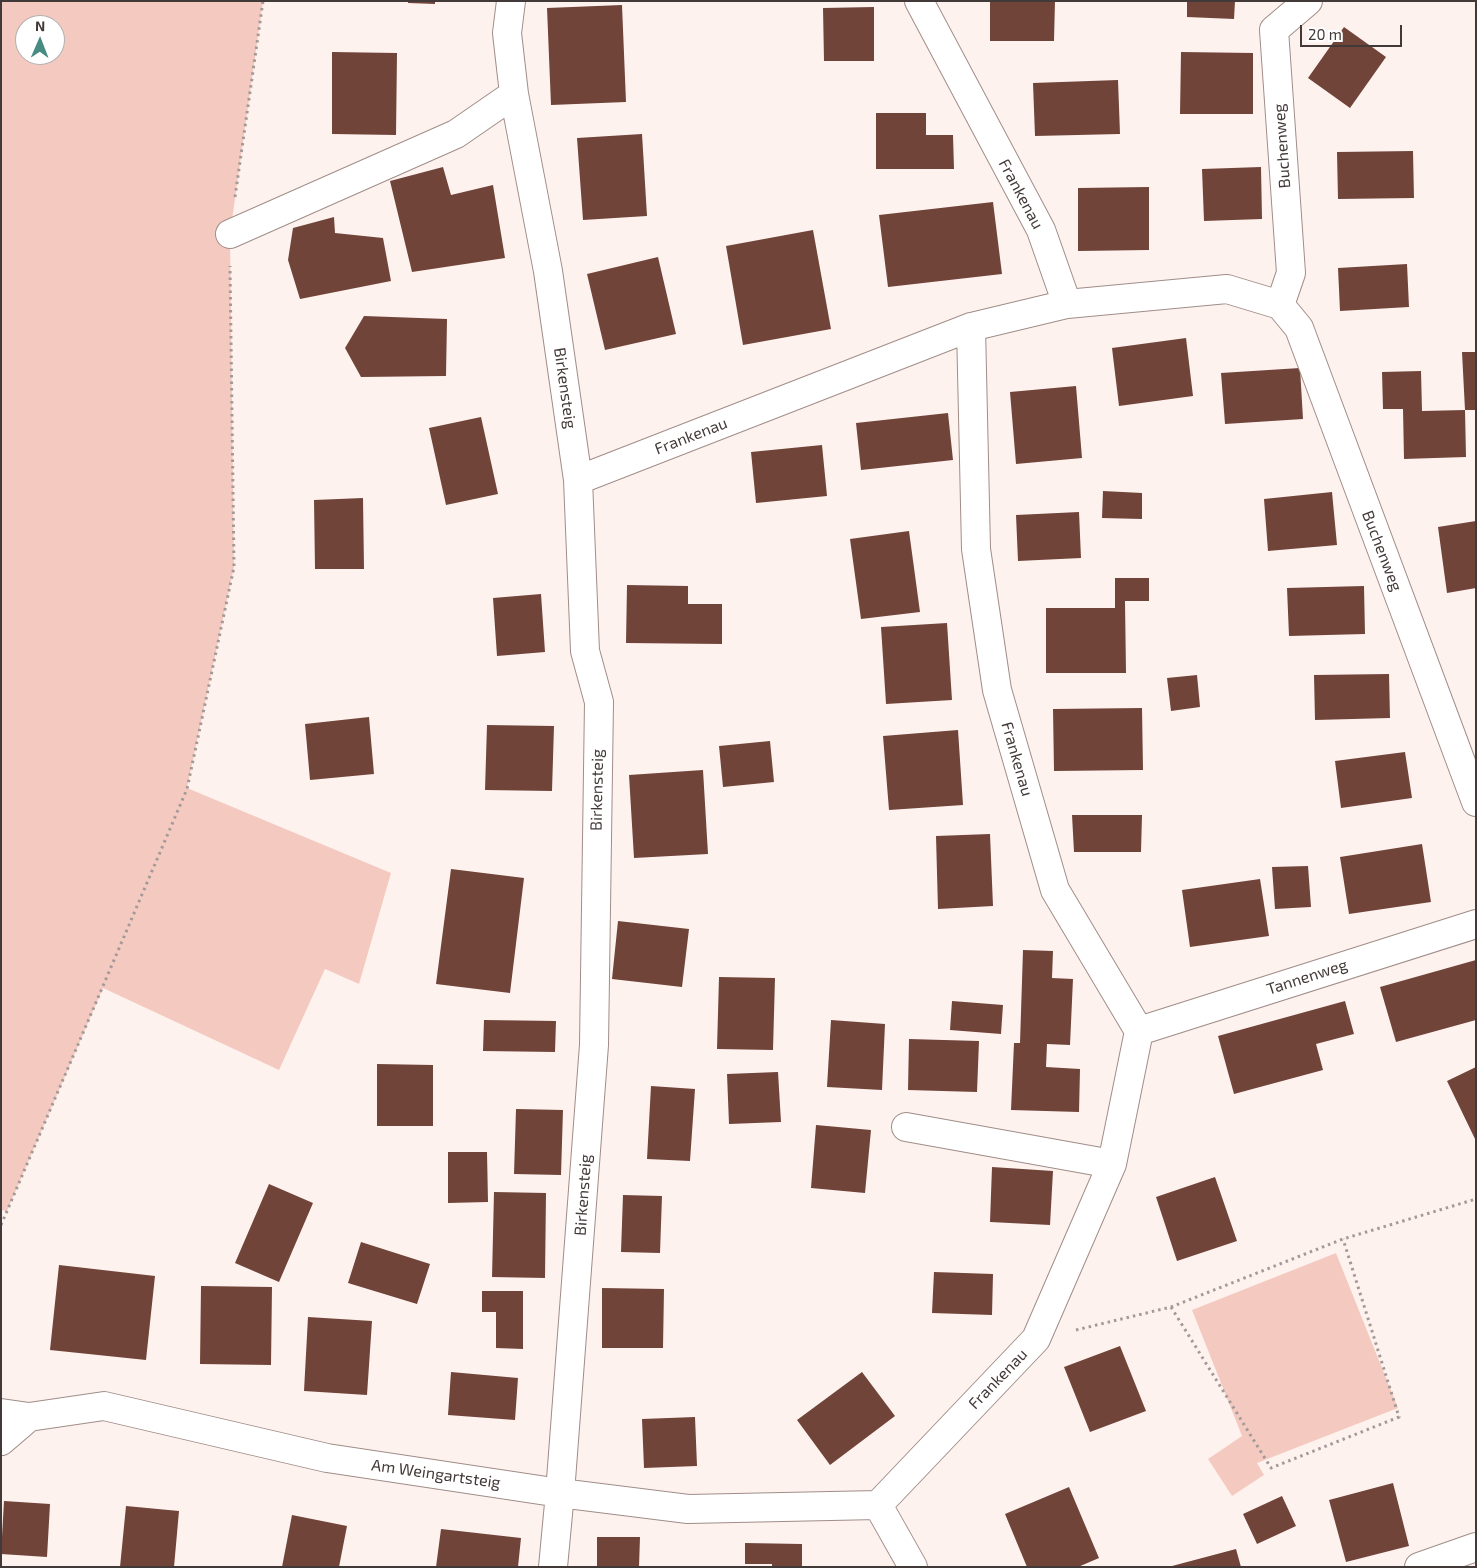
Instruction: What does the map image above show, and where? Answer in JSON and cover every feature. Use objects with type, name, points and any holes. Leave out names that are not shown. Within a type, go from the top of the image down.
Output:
[{"type":"street","name":"Birkensteig","points":[[511,1],[507,33],[514,94],[548,271],[578,480],[585,651],[599,702],[594,1045],[553,1567]]},
{"type":"street","name":"Frankenau","points":[[578,480],[971,327],[1067,304],[1041,230],[919,1]]},
{"type":"street","name":"Buchenweg","points":[[1308,1],[1274,30],[1291,273],[1280,305],[1299,328],[1476,802]]},
{"type":"street","points":[[230,234],[456,134],[514,94]]},
{"type":"street","points":[[1067,304],[1227,289],[1280,305]]},
{"type":"street","name":"Frankenau","points":[[878,1505],[1036,1339],[1112,1164],[1139,1031],[1055,890],[997,690],[976,549],[971,327]]},
{"type":"street","name":"Tannenweg","points":[[1139,1031],[1476,924]]},
{"type":"street","points":[[906,1127],[1112,1164]]},
{"type":"street","name":"Am Weingartsteig","points":[[1,1414],[29,1417],[104,1406],[327,1458],[560,1493],[688,1509],[878,1505]]},
{"type":"street","points":[[1,1441],[29,1417]]},
{"type":"street","points":[[878,1505],[913,1567]]},
{"type":"street","points":[[1419,1567],[1476,1547]]},
{"type":"path","points":[[1,1225],[187,788],[234,568],[230,234],[264,1]]},
{"type":"path","points":[[1036,1339],[1170,1307],[1343,1239],[1476,1200]]},
{"type":"path","points":[[1170,1307],[1272,1468],[1399,1417],[1343,1239]]},
{"type":"shaded area","points":[[1,1],[263,1],[230,234],[234,567],[187,788],[391,873],[359,984],[325,969],[279,1070],[103,988],[7,1211],[1,1210]]},
{"type":"shaded area","points":[[1336,1253],[1398,1408],[1257,1463],[1264,1475],[1232,1496],[1208,1459],[1242,1436],[1192,1310]]},
{"type":"building","points":[[408,1],[435,1],[435,4],[408,3]]},
{"type":"building","points":[[990,1],[1055,1],[1054,41],[990,41]]},
{"type":"building","points":[[1187,1],[1235,1],[1234,19],[1187,17]]},
{"type":"building","points":[[622,5],[626,102],[551,105],[547,8]]},
{"type":"building","points":[[874,7],[874,61],[824,61],[823,8]]},
{"type":"building","points":[[1344,27],[1386,57],[1350,108],[1308,78]]},
{"type":"building","points":[[332,52],[397,53],[396,135],[332,134]]},
{"type":"building","points":[[1181,52],[1253,53],[1253,114],[1180,114]]},
{"type":"building","points":[[1118,80],[1120,134],[1035,136],[1033,83]]},
{"type":"building","points":[[876,113],[926,113],[926,135],[953,135],[954,169],[876,169]]},
{"type":"building","points":[[642,134],[647,216],[583,220],[577,138]]},
{"type":"building","points":[[1413,151],[1414,198],[1338,199],[1337,152]]},
{"type":"building","points":[[443,167],[451,195],[493,185],[505,258],[412,272],[390,181]]},
{"type":"building","points":[[1261,167],[1262,219],[1204,221],[1202,169]]},
{"type":"building","points":[[1149,187],[1149,250],[1078,251],[1078,188]]},
{"type":"building","points":[[993,202],[1002,274],[888,287],[879,215]]},
{"type":"building","points":[[334,217],[335,233],[383,238],[391,281],[300,299],[288,260],[293,228]]},
{"type":"building","points":[[813,230],[831,329],[743,345],[726,246]]},
{"type":"building","points":[[658,257],[676,334],[605,350],[587,274]]},
{"type":"building","points":[[1407,264],[1409,307],[1340,311],[1338,268]]},
{"type":"building","points":[[364,316],[447,319],[446,376],[361,377],[345,348]]},
{"type":"building","points":[[1186,338],[1193,396],[1119,406],[1112,348]]},
{"type":"building","points":[[1462,352],[1476,352],[1476,410],[1465,410]]},
{"type":"building","points":[[1300,368],[1303,419],[1225,424],[1221,373]]},
{"type":"building","points":[[1421,371],[1422,411],[1465,410],[1466,457],[1404,459],[1403,409],[1383,409],[1382,372]]},
{"type":"building","points":[[1076,386],[1082,458],[1016,464],[1010,392]]},
{"type":"building","points":[[948,413],[953,460],[861,470],[856,423]]},
{"type":"building","points":[[481,417],[498,494],[446,505],[429,428]]},
{"type":"building","points":[[822,445],[827,496],[756,503],[751,452]]},
{"type":"building","points":[[1103,491],[1142,493],[1142,519],[1102,518]]},
{"type":"building","points":[[1332,492],[1337,545],[1268,551],[1264,499]]},
{"type":"building","points":[[363,498],[364,569],[315,569],[314,500]]},
{"type":"building","points":[[1079,512],[1081,558],[1018,561],[1016,515]]},
{"type":"building","points":[[1476,521],[1476,588],[1447,593],[1438,527]]},
{"type":"building","points":[[909,531],[920,612],[861,619],[850,539]]},
{"type":"building","points":[[1115,578],[1149,578],[1149,601],[1125,601],[1126,673],[1046,673],[1046,608],[1115,608]]},
{"type":"building","points":[[627,585],[688,586],[688,604],[722,604],[722,644],[626,643]]},
{"type":"building","points":[[1364,586],[1365,634],[1289,636],[1287,588]]},
{"type":"building","points":[[541,594],[545,652],[497,656],[493,598]]},
{"type":"building","points":[[947,623],[952,700],[886,704],[881,627]]},
{"type":"building","points":[[1389,674],[1390,718],[1315,720],[1314,675]]},
{"type":"building","points":[[1197,675],[1200,707],[1171,711],[1167,678]]},
{"type":"building","points":[[1142,708],[1143,770],[1054,771],[1053,709]]},
{"type":"building","points":[[369,717],[374,774],[310,780],[305,724]]},
{"type":"building","points":[[487,725],[554,726],[552,791],[485,790]]},
{"type":"building","points":[[958,730],[963,805],[889,810],[883,736]]},
{"type":"building","points":[[770,741],[774,782],[723,787],[719,746]]},
{"type":"building","points":[[1405,752],[1412,798],[1341,808],[1335,761]]},
{"type":"building","points":[[703,770],[708,854],[634,858],[629,775]]},
{"type":"building","points":[[1072,815],[1142,815],[1141,852],[1074,852]]},
{"type":"building","points":[[990,834],[993,906],[938,909],[936,836]]},
{"type":"building","points":[[1422,844],[1431,902],[1349,914],[1340,857]]},
{"type":"building","points":[[1308,866],[1311,907],[1275,909],[1272,867]]},
{"type":"building","points":[[451,869],[524,878],[510,993],[436,984]]},
{"type":"building","points":[[1260,879],[1269,936],[1190,947],[1182,890]]},
{"type":"building","points":[[618,921],[689,929],[682,987],[612,979]]},
{"type":"building","points":[[1023,950],[1053,951],[1052,978],[1073,979],[1070,1045],[1047,1044],[1046,1067],[1080,1069],[1079,1112],[1011,1110],[1014,1043],[1020,1043]]},
{"type":"building","points":[[1476,960],[1476,1020],[1396,1042],[1380,987]]},
{"type":"building","points":[[719,977],[775,978],[773,1050],[717,1049]]},
{"type":"building","points":[[952,1001],[1003,1005],[1001,1034],[950,1030]]},
{"type":"building","points":[[1345,1001],[1354,1034],[1316,1044],[1323,1070],[1234,1094],[1218,1036]]},
{"type":"building","points":[[484,1020],[556,1021],[555,1052],[483,1051]]},
{"type":"building","points":[[831,1020],[885,1024],[882,1090],[827,1087]]},
{"type":"building","points":[[909,1039],[979,1041],[977,1092],[908,1090]]},
{"type":"building","points":[[377,1064],[433,1065],[433,1126],[377,1126]]},
{"type":"building","points":[[1476,1067],[1476,1141],[1447,1081]]},
{"type":"building","points":[[778,1072],[781,1122],[729,1124],[727,1074]]},
{"type":"building","points":[[651,1086],[695,1089],[690,1161],[647,1159]]},
{"type":"building","points":[[516,1109],[563,1110],[561,1175],[514,1174]]},
{"type":"building","points":[[816,1125],[871,1130],[865,1193],[811,1188]]},
{"type":"building","points":[[448,1152],[487,1152],[488,1202],[448,1203]]},
{"type":"building","points":[[992,1167],[1053,1171],[1050,1225],[990,1222]]},
{"type":"building","points":[[1215,1177],[1237,1241],[1177,1261],[1156,1197]]},
{"type":"building","points":[[269,1184],[313,1203],[279,1282],[235,1263]]},
{"type":"building","points":[[494,1192],[546,1193],[545,1278],[492,1277]]},
{"type":"building","points":[[623,1195],[662,1196],[660,1253],[621,1252]]},
{"type":"building","points":[[361,1242],[430,1264],[417,1304],[348,1283]]},
{"type":"building","points":[[59,1265],[155,1276],[146,1360],[50,1350]]},
{"type":"building","points":[[934,1272],[993,1274],[992,1315],[932,1313]]},
{"type":"building","points":[[201,1286],[272,1287],[271,1365],[200,1364]]},
{"type":"building","points":[[602,1288],[664,1289],[663,1348],[602,1348]]},
{"type":"building","points":[[482,1291],[523,1291],[523,1349],[496,1348],[496,1312],[482,1312]]},
{"type":"building","points":[[308,1317],[372,1321],[367,1395],[304,1391]]},
{"type":"building","points":[[1120,1346],[1146,1411],[1090,1432],[1064,1367]]},
{"type":"building","points":[[451,1372],[518,1378],[515,1420],[448,1415]]},
{"type":"building","points":[[862,1372],[895,1416],[830,1465],[797,1420]]},
{"type":"building","points":[[695,1417],[697,1466],[644,1468],[642,1419]]},
{"type":"building","points":[[1393,1483],[1409,1546],[1346,1562],[1329,1500]]},
{"type":"building","points":[[1069,1487],[1099,1558],[1078,1567],[1027,1567],[1005,1514]]},
{"type":"building","points":[[1282,1496],[1296,1526],[1257,1544],[1243,1514]]},
{"type":"building","points":[[4,1501],[50,1504],[47,1557],[1,1554]]},
{"type":"building","points":[[126,1506],[179,1511],[174,1567],[120,1567]]},
{"type":"building","points":[[292,1515],[347,1526],[339,1567],[282,1567]]},
{"type":"building","points":[[441,1529],[521,1538],[518,1567],[436,1567]]},
{"type":"building","points":[[597,1537],[640,1537],[639,1567],[597,1567]]},
{"type":"building","points":[[745,1543],[802,1544],[802,1567],[772,1567],[772,1564],[745,1564]]},
{"type":"building","points":[[1236,1549],[1241,1567],[1172,1567],[1172,1566]]}]
